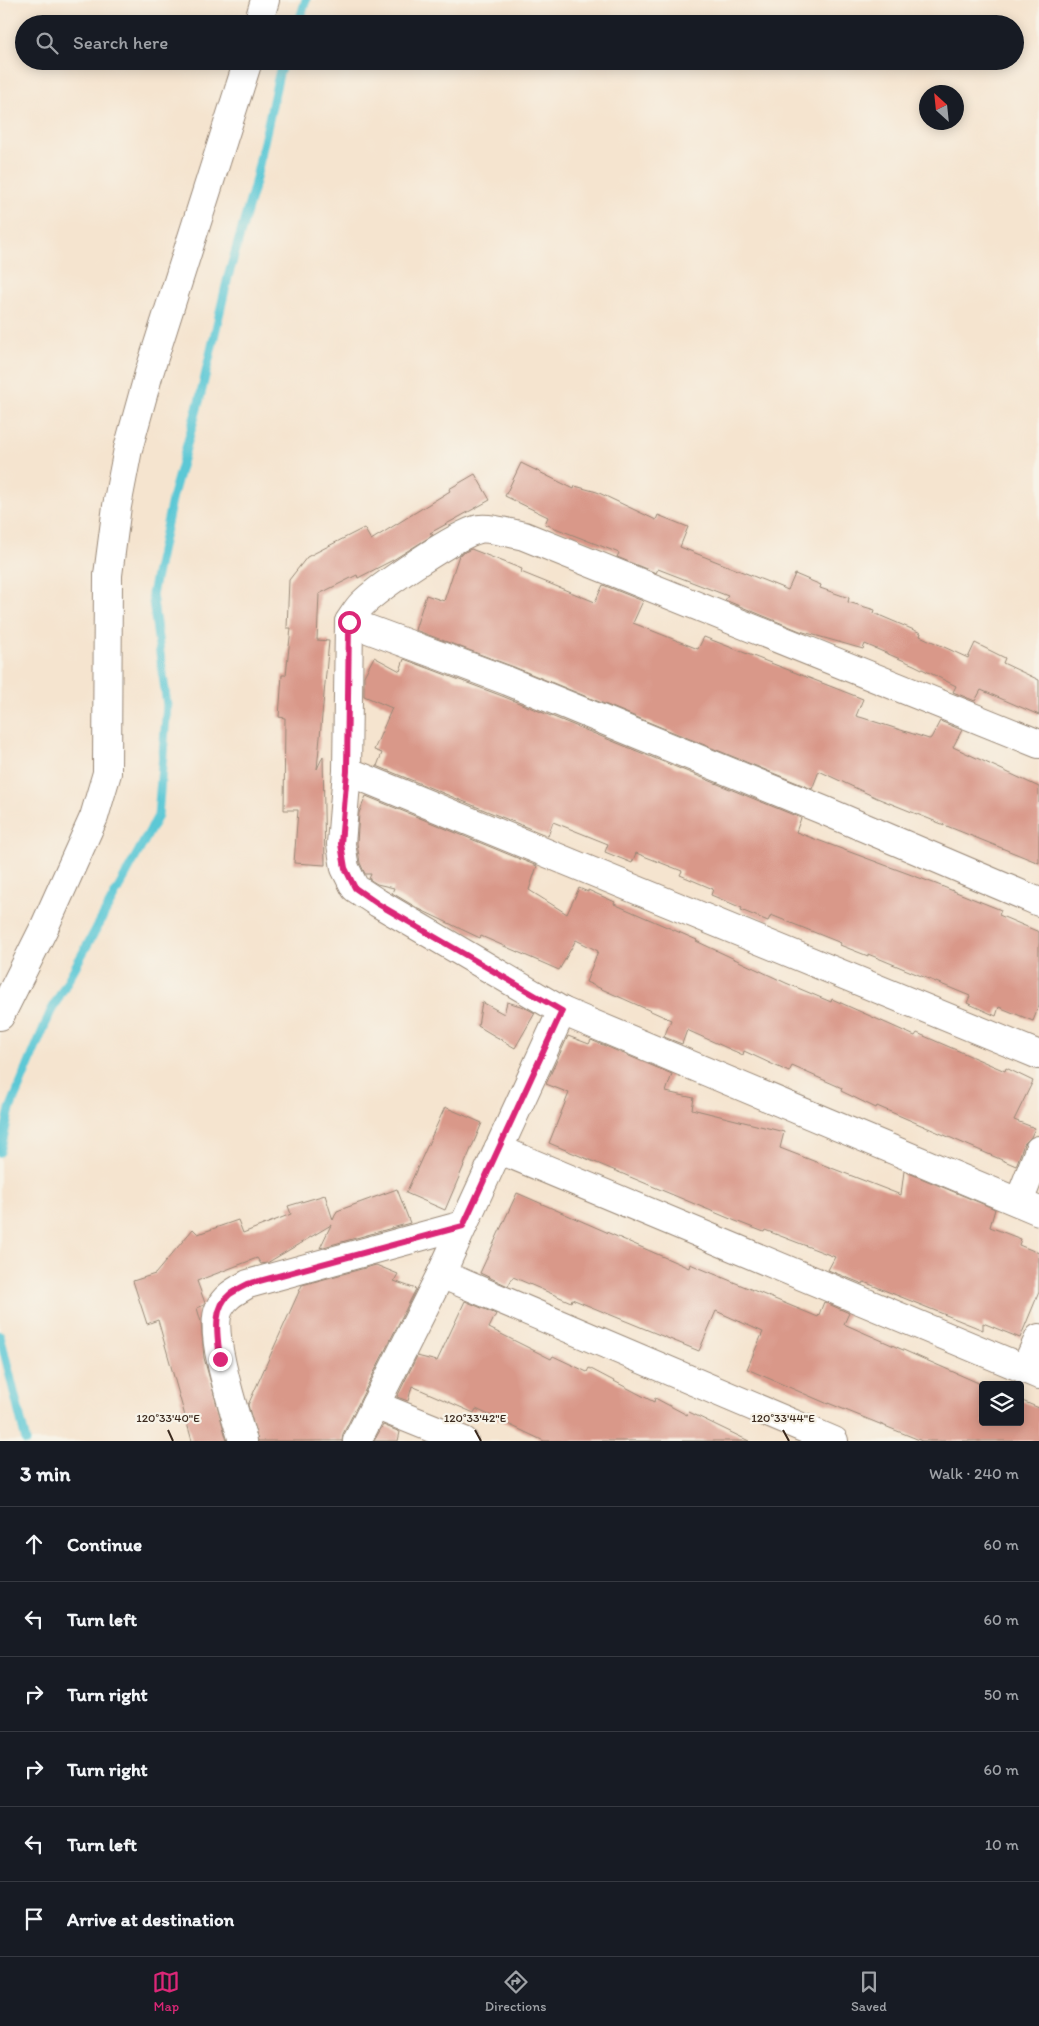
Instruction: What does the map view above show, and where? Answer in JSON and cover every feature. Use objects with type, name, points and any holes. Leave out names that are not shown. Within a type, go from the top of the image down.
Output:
[{"type":"street","points":[[261,15],[265,0]]},
{"type":"street","points":[[0,1016],[44,928],[94,817],[107,773],[108,575],[117,506],[128,448],[149,374],[245,70]]},
{"type":"street","points":[[1039,744],[524,536],[480,528],[450,542],[378,590],[362,604],[349,622],[347,771],[341,844],[345,868],[355,888],[378,904],[562,1011],[1029,1207],[1039,1150]]},
{"type":"street","points":[[349,622],[508,681],[1039,902]]},
{"type":"street","points":[[347,771],[1039,1055]]},
{"type":"street","points":[[357,1441],[441,1274],[562,1011]]},
{"type":"street","points":[[498,1149],[1032,1372],[1039,1338]]},
{"type":"street","points":[[243,1441],[220,1359],[217,1326],[219,1310],[229,1295],[248,1284],[463,1226]]},
{"type":"street","points":[[441,1274],[834,1441]]},
{"type":"street","points":[[375,1405],[464,1441]]},
{"type":"building","points":[[521,463],[574,489],[575,486],[597,492],[656,520],[658,515],[688,527],[680,547],[788,590],[795,574],[821,585],[820,588],[849,598],[848,602],[875,610],[874,613],[921,633],[920,636],[968,658],[975,643],[1005,658],[1003,663],[1039,680],[1039,715],[981,690],[975,701],[953,692],[956,686],[865,644],[863,649],[800,631],[725,600],[728,596],[658,569],[656,573],[617,557],[619,553],[545,524],[548,517],[505,496]]},
{"type":"building","points":[[475,474],[490,500],[430,533],[433,535],[393,560],[358,578],[357,575],[319,594],[317,640],[329,641],[317,769],[323,756],[325,865],[294,863],[298,810],[284,810],[285,718],[279,717],[282,675],[286,675],[291,628],[287,628],[289,580],[307,557],[364,528],[371,540]]},
{"type":"building","points":[[471,549],[522,569],[521,572],[595,602],[603,585],[643,601],[633,623],[698,649],[704,637],[863,699],[856,716],[929,739],[940,721],[962,730],[953,747],[1039,787],[1039,863],[877,798],[819,771],[812,789],[514,667],[415,630],[426,595],[444,601],[459,555]]},
{"type":"building","points":[[374,657],[400,671],[404,659],[502,696],[801,818],[796,832],[1001,910],[999,915],[1039,932],[1039,1006],[1033,1021],[999,1007],[996,1016],[967,1003],[970,996],[868,954],[868,956],[840,945],[841,943],[771,915],[768,921],[741,910],[742,908],[711,895],[713,889],[680,875],[682,871],[636,853],[632,863],[605,852],[608,844],[553,822],[548,836],[377,766],[382,753],[374,750],[392,708],[364,696],[364,676]]},
{"type":"building","points":[[366,796],[537,866],[529,890],[567,914],[579,888],[588,892],[588,890],[615,902],[614,904],[697,940],[786,983],[831,1002],[832,999],[915,1036],[917,1033],[1005,1071],[1006,1068],[1033,1081],[1014,1120],[1035,1128],[1031,1137],[1024,1144],[1016,1166],[877,1106],[876,1108],[841,1091],[842,1088],[792,1066],[789,1072],[744,1051],[743,1055],[687,1030],[682,1044],[664,1037],[671,1020],[586,982],[598,951],[576,940],[559,970],[481,936],[480,938],[419,909],[392,893],[394,888],[377,884],[369,879],[371,874],[365,874],[360,863],[357,843],[359,813]]},
{"type":"building","points":[[482,1002],[504,1014],[507,1002],[524,1007],[535,1013],[515,1048],[478,1026]]},
{"type":"building","points":[[568,1036],[589,1044],[591,1040],[672,1074],[666,1092],[694,1098],[692,1109],[784,1132],[780,1148],[901,1195],[904,1171],[995,1209],[990,1227],[1021,1239],[1019,1245],[1039,1253],[1039,1292],[1020,1338],[983,1323],[983,1330],[864,1282],[863,1284],[828,1270],[835,1257],[765,1230],[764,1232],[733,1220],[549,1143],[569,1093],[546,1084]]},
{"type":"building","points":[[445,1107],[482,1123],[445,1210],[406,1193]]},
{"type":"building","points":[[397,1189],[410,1223],[320,1248],[331,1225],[267,1263],[261,1264],[257,1258],[197,1281],[205,1303],[197,1308],[201,1322],[204,1358],[227,1441],[192,1441],[158,1320],[147,1324],[133,1281],[155,1274],[193,1229],[198,1234],[238,1220],[243,1233],[291,1214],[288,1206],[325,1195],[333,1220],[337,1211]]},
{"type":"building","points":[[517,1193],[689,1268],[690,1264],[818,1317],[824,1302],[849,1313],[844,1324],[979,1383],[979,1426],[1024,1426],[1024,1402],[1039,1408],[1039,1441],[922,1441],[828,1404],[747,1369],[763,1332],[716,1311],[699,1351],[572,1299],[571,1302],[513,1277],[508,1286],[480,1273]]},
{"type":"building","points":[[376,1265],[398,1274],[394,1281],[416,1289],[343,1434],[342,1441],[258,1441],[248,1405],[302,1285]]},
{"type":"building","points":[[465,1301],[496,1314],[489,1328],[551,1359],[553,1356],[587,1372],[589,1368],[654,1402],[655,1398],[687,1415],[689,1412],[749,1441],[544,1441],[476,1409],[474,1413],[412,1386],[408,1401],[397,1397],[417,1356],[437,1361]]},
{"type":"building","points":[[383,1425],[400,1432],[398,1441],[374,1441]]},
{"type":"waterway","points":[[301,15],[306,0]]},
{"type":"waterway","points":[[0,1152],[10,1109],[50,1013],[158,816],[167,705],[152,594],[173,495],[200,398],[228,277],[254,187],[281,70]]},
{"type":"waterway","points":[[0,1335],[26,1441]]},
{"type":"route","points":[[220,1359],[217,1326],[219,1310],[229,1295],[248,1284],[463,1226],[562,1011],[378,904],[355,888],[348,877],[341,844],[347,771],[349,622]]}]
